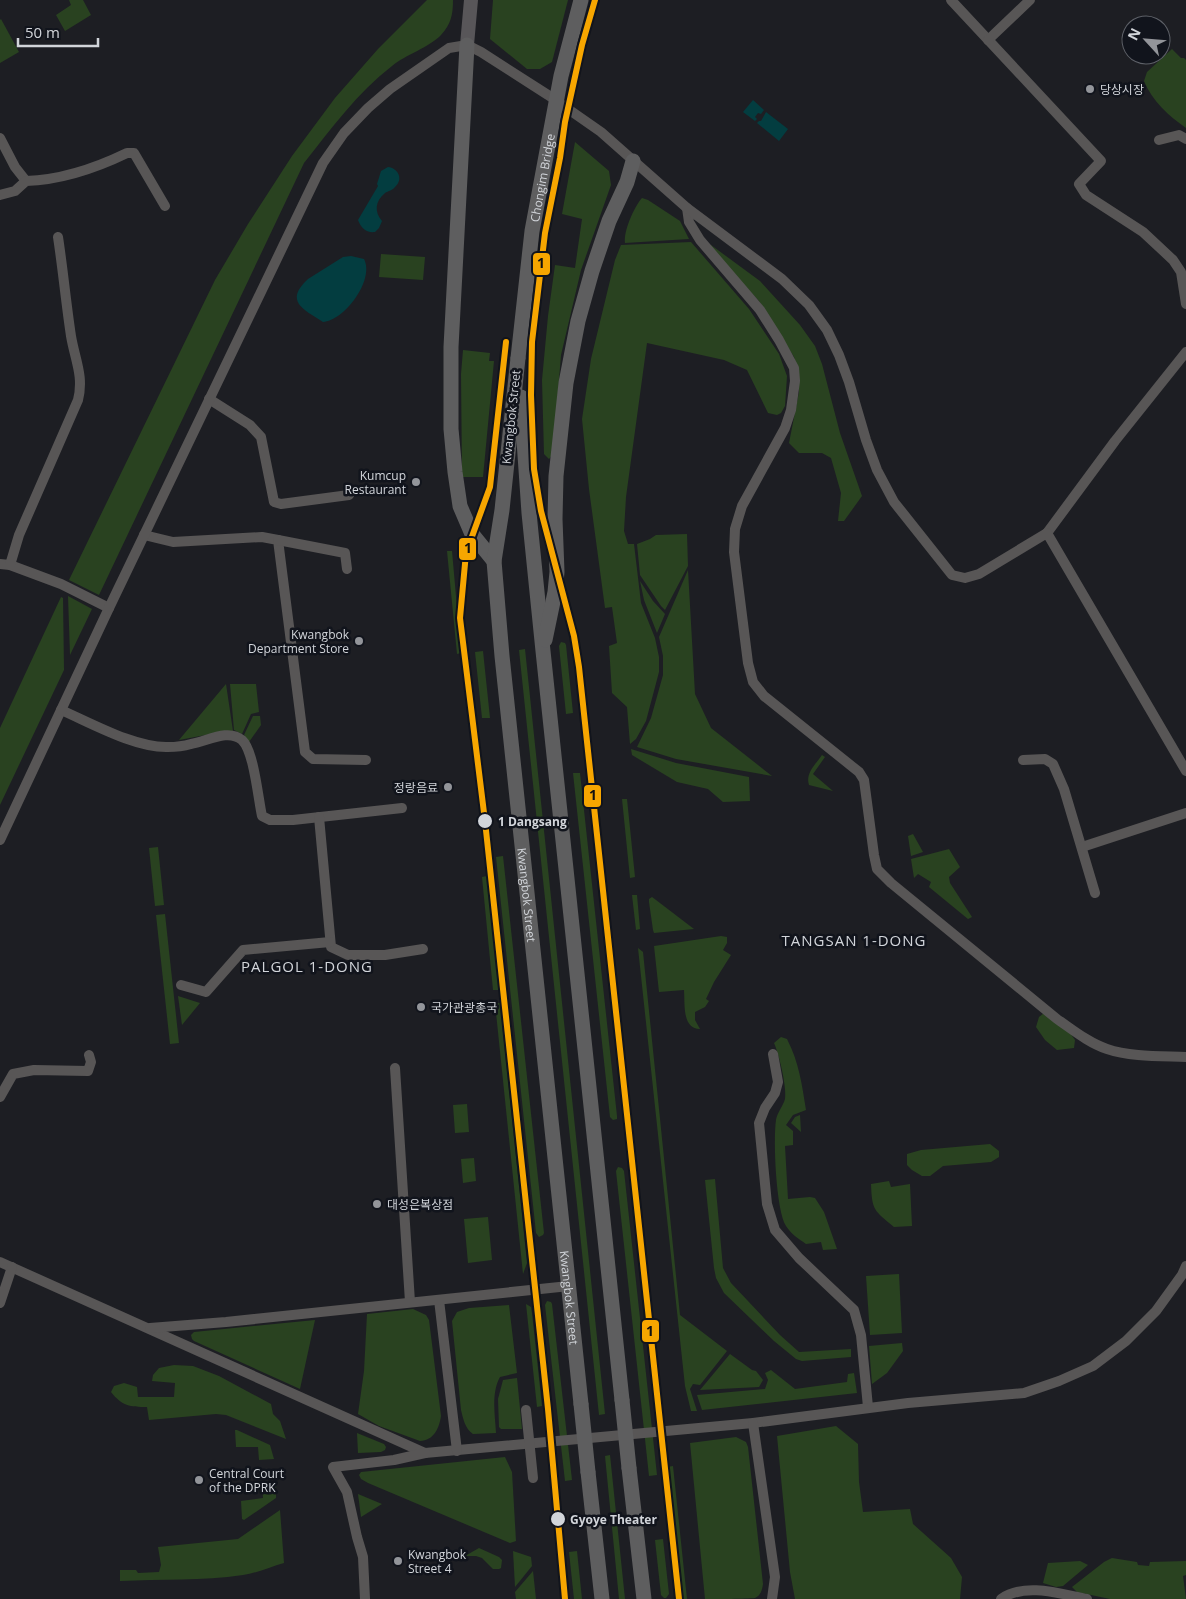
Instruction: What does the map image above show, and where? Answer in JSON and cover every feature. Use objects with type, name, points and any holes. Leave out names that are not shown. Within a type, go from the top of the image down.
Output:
[{"type":"highway","name":"Chongim Bridge","points":[[518,358],[526,271],[533,222],[561,76],[581,0]]},
{"type":"highway","points":[[467,45],[451,347],[451,429],[460,506],[472,534],[494,561]]},
{"type":"highway","points":[[543,651],[554,600],[557,572],[556,476],[566,383],[578,322],[592,271],[609,221],[627,182],[633,161]]},
{"type":"highway","name":"Kwangbok Street","points":[[518,358],[502,510],[494,561],[504,675],[602,1599]]},
{"type":"highway","name":"Kwangbok Street","points":[[518,358],[529,513],[543,651],[644,1599]]},
{"type":"main road","points":[[467,45],[471,0]]},
{"type":"street","points":[[950,0],[1101,160],[1079,184],[1086,195],[1143,232],[1173,260],[1181,272],[1186,304]]},
{"type":"street","points":[[988,40],[1030,0]]},
{"type":"street","points":[[0,840],[109,608],[323,163],[344,133],[368,108],[390,89],[449,48],[467,45],[482,52],[601,132],[687,208],[782,279],[809,305],[827,330],[839,355],[877,470],[894,502],[952,575],[965,578],[979,574],[1047,533],[1186,352]]},
{"type":"street","points":[[1159,140],[1179,135],[1186,139]]},
{"type":"street","points":[[0,138],[26,181]]},
{"type":"street","points":[[0,195],[15,191],[26,181],[41,181],[90,169],[127,153],[134,153],[166,206]]},
{"type":"street","points":[[687,208],[689,222],[700,240],[760,310],[794,368],[795,381],[792,410],[785,428],[742,506],[735,529],[734,552],[748,663],[753,682],[764,696],[859,772],[864,780],[877,869],[891,883],[1057,1019],[1083,1038],[1107,1049],[1123,1053],[1186,1057]]},
{"type":"street","points":[[58,237],[71,338],[81,382],[81,390],[5,565],[61,584],[109,608]]},
{"type":"street","points":[[209,399],[250,425],[261,437],[274,502],[281,504],[349,495]]},
{"type":"street","points":[[1047,533],[1186,771]]},
{"type":"street","points":[[144,535],[173,542],[262,537],[345,553],[346,569]]},
{"type":"street","points":[[278,540],[305,752],[313,759],[366,760]]},
{"type":"street","points":[[61,710],[114,734],[144,744],[167,747],[192,744],[226,735],[240,738],[250,753],[262,816],[270,820],[402,808]]},
{"type":"street","points":[[1023,760],[1044,759],[1053,764],[1064,789],[1095,893]]},
{"type":"street","points":[[1082,846],[1186,813]]},
{"type":"street","points":[[319,817],[331,947],[348,955],[385,956],[423,949]]},
{"type":"street","points":[[181,985],[206,992],[243,950],[330,942]]},
{"type":"street","points":[[0,1097],[13,1074],[34,1070],[88,1071],[89,1054]]},
{"type":"street","points":[[773,1054],[778,1082],[775,1093],[765,1108],[759,1123],[767,1204],[775,1230],[799,1258],[854,1310],[861,1335],[868,1407]]},
{"type":"street","points":[[395,1068],[410,1302]]},
{"type":"street","points":[[0,1262],[425,1454]]},
{"type":"street","points":[[365,1599],[363,1557],[347,1492],[333,1467],[394,1460],[425,1454],[753,1422],[868,1407],[1024,1392],[1059,1381],[1093,1366],[1126,1341],[1156,1311],[1182,1276],[1186,1266]]},
{"type":"street","points":[[0,1303],[12,1267]]},
{"type":"street","points":[[149,1328],[226,1322],[514,1293],[534,1288],[569,1286]]},
{"type":"street","points":[[439,1300],[457,1451]]},
{"type":"street","points":[[526,1410],[534,1478]]},
{"type":"street","points":[[753,1422],[775,1577],[772,1599]]},
{"type":"street","points":[[1002,1599],[1007,1595],[1037,1588],[1087,1599]]},
{"type":"green space","points":[[69,0],[83,0],[91,15],[65,31],[56,15],[71,5]]},
{"type":"green space","points":[[427,0],[453,0],[452,15],[447,27],[436,39],[397,62],[367,88],[304,163],[99,595],[69,580],[215,280],[248,224],[292,156],[335,98],[378,49]]},
{"type":"green space","points":[[493,0],[568,0],[552,62],[540,69],[527,69],[490,39]]},
{"type":"green space","points":[[0,20],[19,52],[0,63]]},
{"type":"green space","points":[[1171,50],[1186,60],[1186,128],[1162,107],[1147,88],[1144,81],[1147,72],[1155,65],[1171,65]]},
{"type":"green space","points":[[575,142],[609,171],[611,185],[581,270],[561,355],[553,454],[549,459],[544,454],[542,380],[555,265],[575,268],[582,219],[562,214]]},
{"type":"green space","points":[[642,198],[680,221],[689,239],[625,243],[630,220]]},
{"type":"green space","points":[[691,242],[749,309],[779,354],[787,376],[785,406],[781,413],[777,415],[768,413],[747,370],[724,360],[647,343],[626,497],[624,531],[628,544],[634,544],[641,603],[655,638],[659,657],[659,672],[646,721],[636,739],[630,744],[627,707],[612,693],[609,646],[617,643],[612,607],[605,608],[589,489],[582,419],[591,359],[615,260],[621,245]]},
{"type":"green space","points":[[711,245],[760,281],[800,325],[815,346],[822,364],[840,433],[862,496],[844,521],[838,521],[841,493],[831,458],[822,453],[799,453],[789,443],[799,392],[799,372],[794,357],[759,301],[708,247]]},
{"type":"green space","points":[[381,254],[425,257],[423,280],[379,277]]},
{"type":"green space","points":[[463,350],[490,353],[489,361],[494,361],[483,477],[462,477],[461,374]]},
{"type":"green space","points":[[687,534],[688,566],[665,610],[640,575],[637,544],[656,535]]},
{"type":"green space","points":[[447,551],[452,551],[461,653],[457,654]]},
{"type":"green space","points":[[688,570],[695,694],[711,728],[772,776],[676,759],[637,747],[651,718],[663,675],[663,656],[659,637]]},
{"type":"green space","points":[[640,581],[653,601],[665,614],[657,633],[644,600]]},
{"type":"green space","points":[[68,596],[92,609],[70,655]]},
{"type":"green space","points":[[61,597],[63,598],[64,670],[0,805],[0,728]]},
{"type":"green space","points":[[561,642],[566,645],[573,713],[566,714],[559,646]]},
{"type":"green space","points":[[525,649],[605,1414],[599,1415],[519,650]]},
{"type":"green space","points":[[483,651],[490,718],[482,718],[475,652]]},
{"type":"green space","points":[[226,684],[233,731],[179,740]]},
{"type":"green space","points":[[230,684],[256,684],[259,712],[251,714],[242,734],[234,730]]},
{"type":"green space","points":[[253,716],[260,716],[261,725],[249,742],[244,735]]},
{"type":"green space","points":[[631,749],[676,763],[749,777],[750,801],[723,802],[708,789],[677,782],[632,755]]},
{"type":"green space","points":[[822,755],[825,757],[813,774],[833,791],[809,785],[808,777]]},
{"type":"green space","points":[[573,773],[580,773],[617,1116],[617,1119],[613,1120],[610,1117]]},
{"type":"green space","points":[[622,799],[627,799],[635,877],[630,878]]},
{"type":"green space","points":[[913,834],[923,852],[911,856],[908,836]]},
{"type":"green space","points":[[158,847],[164,905],[155,906],[149,848]]},
{"type":"green space","points":[[949,849],[960,867],[949,877],[950,883],[972,917],[968,919],[929,887],[931,882],[918,874],[914,878],[911,859]]},
{"type":"green space","points":[[503,856],[544,1233],[539,1237],[536,1233],[496,857]]},
{"type":"green space","points":[[487,876],[499,990],[493,990],[482,877]]},
{"type":"green space","points":[[632,895],[637,895],[640,929],[636,930]]},
{"type":"green space","points":[[652,897],[694,929],[654,933],[649,902],[649,899]]},
{"type":"green space","points":[[165,914],[179,1043],[170,1044],[156,915]]},
{"type":"green space","points":[[721,936],[727,937],[727,943],[723,950],[731,955],[714,982],[706,999],[709,1001],[705,1007],[695,1012],[695,1020],[700,1029],[694,1028],[687,1020],[684,990],[659,992],[654,946]]},
{"type":"green space","points":[[638,948],[643,952],[680,1315],[727,1351],[700,1385],[693,1384],[690,1389],[697,1411],[691,1411],[685,1386]]},
{"type":"green space","points":[[178,996],[200,1003],[182,1025]]},
{"type":"green space","points":[[495,1003],[500,1003],[527,1263],[523,1274]]},
{"type":"green space","points":[[1044,1013],[1070,1033],[1075,1040],[1074,1048],[1057,1050],[1045,1040],[1036,1027],[1039,1017]]},
{"type":"green space","points":[[781,1037],[787,1039],[794,1056],[800,1074],[806,1110],[793,1115],[786,1125],[793,1131],[793,1145],[785,1146],[788,1199],[815,1198],[824,1212],[837,1249],[823,1250],[821,1242],[806,1244],[790,1231],[783,1218],[775,1158],[777,1117],[785,1099],[782,1071],[774,1043]]},
{"type":"green space","points":[[467,1104],[469,1132],[455,1133],[453,1105]]},
{"type":"green space","points":[[800,1115],[801,1132],[791,1123],[795,1117]]},
{"type":"green space","points":[[990,1144],[999,1151],[999,1157],[991,1162],[943,1166],[930,1176],[922,1176],[907,1165],[907,1154],[921,1150]]},
{"type":"green space","points":[[474,1158],[476,1181],[463,1183],[461,1159]]},
{"type":"green space","points":[[618,1167],[624,1171],[657,1475],[649,1476],[616,1171]]},
{"type":"green space","points":[[715,1179],[723,1268],[731,1283],[780,1335],[799,1352],[851,1349],[851,1357],[802,1361],[796,1359],[774,1341],[724,1293],[716,1278],[714,1268],[705,1180]]},
{"type":"green space","points":[[889,1181],[891,1187],[910,1184],[912,1226],[894,1227],[875,1209],[872,1200],[871,1184]]},
{"type":"green space","points":[[488,1217],[492,1260],[468,1263],[464,1219]]},
{"type":"green space","points":[[899,1274],[902,1333],[870,1335],[866,1276]]},
{"type":"green space","points":[[547,1301],[552,1304],[572,1480],[565,1481],[545,1305]]},
{"type":"green space","points":[[526,1304],[531,1307],[532,1313],[542,1406],[537,1407]]},
{"type":"green space","points":[[509,1305],[517,1373],[500,1377],[497,1383],[494,1404],[496,1433],[473,1434],[466,1426],[461,1410],[452,1321],[457,1312],[469,1308]]},
{"type":"green space","points":[[413,1309],[426,1315],[429,1320],[441,1416],[435,1433],[429,1438],[420,1441],[379,1426],[358,1414],[364,1371],[367,1314]]},
{"type":"green space","points":[[315,1320],[300,1389],[194,1341],[191,1335],[194,1332]]},
{"type":"green space","points":[[902,1343],[903,1351],[887,1373],[872,1384],[869,1346]]},
{"type":"green space","points":[[730,1354],[756,1371],[763,1380],[759,1387],[700,1390]]},
{"type":"green space","points":[[174,1365],[193,1366],[219,1376],[271,1404],[273,1414],[280,1421],[286,1439],[226,1415],[216,1414],[149,1420],[147,1407],[127,1405],[111,1392],[114,1386],[124,1383],[137,1387],[138,1397],[174,1397],[175,1383],[152,1381],[153,1375],[159,1368]]},
{"type":"green space","points":[[771,1370],[795,1389],[847,1382],[848,1374],[854,1373],[857,1393],[702,1410],[697,1395],[765,1389],[768,1380],[765,1373]]},
{"type":"green space","points":[[517,1378],[522,1429],[501,1429],[499,1427],[498,1399],[503,1380]]},
{"type":"green space","points":[[836,1426],[858,1444],[859,1482],[863,1512],[910,1509],[913,1524],[951,1558],[962,1577],[960,1599],[795,1599],[790,1572],[777,1436]]},
{"type":"green space","points":[[235,1430],[270,1445],[274,1459],[259,1460],[258,1447],[236,1447]]},
{"type":"green space","points":[[357,1433],[384,1444],[385,1450],[381,1452],[358,1453]]},
{"type":"green space","points":[[736,1437],[746,1442],[748,1447],[763,1586],[760,1594],[755,1598],[705,1599],[690,1443]]},
{"type":"green space","points":[[610,1455],[625,1599],[619,1599],[605,1456]]},
{"type":"green space","points":[[505,1457],[512,1472],[516,1541],[510,1543],[368,1483],[361,1479],[359,1475],[361,1472]]},
{"type":"green space","points":[[673,1466],[687,1599],[681,1599],[667,1467]]},
{"type":"green space","points":[[276,1484],[276,1498],[244,1520],[242,1519],[241,1501],[263,1498],[262,1486]]},
{"type":"green space","points":[[358,1494],[382,1504],[361,1517]]},
{"type":"green space","points":[[280,1510],[284,1563],[253,1573],[228,1577],[120,1581],[120,1570],[136,1570],[138,1573],[159,1572],[161,1565],[158,1547],[238,1539]]},
{"type":"green space","points":[[663,1539],[669,1594],[666,1598],[661,1595],[655,1540]]},
{"type":"green space","points":[[479,1548],[499,1557],[502,1560],[501,1568],[493,1569],[482,1558],[476,1556],[465,1556]]},
{"type":"green space","points":[[513,1551],[531,1557],[532,1566],[515,1587]]},
{"type":"green space","points":[[577,1551],[582,1599],[574,1599],[569,1552]]},
{"type":"green space","points":[[1112,1558],[1149,1566],[1150,1562],[1186,1561],[1186,1575],[1183,1576],[1186,1599],[1110,1599],[1077,1592],[1072,1587]]},
{"type":"green space","points":[[1080,1561],[1088,1565],[1063,1586],[1056,1587],[1043,1583],[1048,1563]]},
{"type":"green space","points":[[533,1571],[536,1599],[516,1599],[515,1592]]},
{"type":"water","points":[[753,100],[764,110],[761,114],[758,113],[755,121],[743,112]]},
{"type":"water","points":[[766,112],[788,129],[779,141],[757,123],[761,121]]},
{"type":"water","points":[[388,167],[395,169],[399,174],[399,181],[394,188],[379,199],[377,210],[382,221],[375,232],[369,232],[362,228],[358,220],[378,186],[381,171]]},
{"type":"water","points":[[351,256],[364,259],[366,268],[365,278],[361,288],[356,298],[340,315],[323,322],[299,304],[297,293],[308,279],[343,257]]},
{"type":"tram line","name":"1","points":[[595,0],[582,45],[565,122],[545,233],[532,342],[531,395],[534,469],[541,511],[574,636],[579,667],[679,1599]]},
{"type":"tram line","name":"1","points":[[506,342],[490,487],[466,553],[460,618],[485,821],[548,1409],[565,1599]]},
{"type":"place","name":"당상시장","points":[[1090,89]]},
{"type":"place","name":"Kumcup Restaurant","points":[[416,482]]},
{"type":"place","name":"Kwangbok Department Store","points":[[359,641]]},
{"type":"place","name":"정랑음료","points":[[448,787]]},
{"type":"place","name":"1 Dangsang","points":[[485,821]]},
{"type":"place","name":"국가관광총국","points":[[421,1007]]},
{"type":"place","name":"대성은복상점","points":[[377,1204]]},
{"type":"place","name":"Central Court of the DPRK","points":[[199,1480]]},
{"type":"place","name":"Gyoye Theater","points":[[558,1519]]},
{"type":"place","name":"Kwangbok Street 4","points":[[398,1561]]},
{"type":"district","name":"TANGSAN 1-DONG","points":[[854,940]]},
{"type":"district","name":"PALGOL 1-DONG","points":[[307,966]]}]
